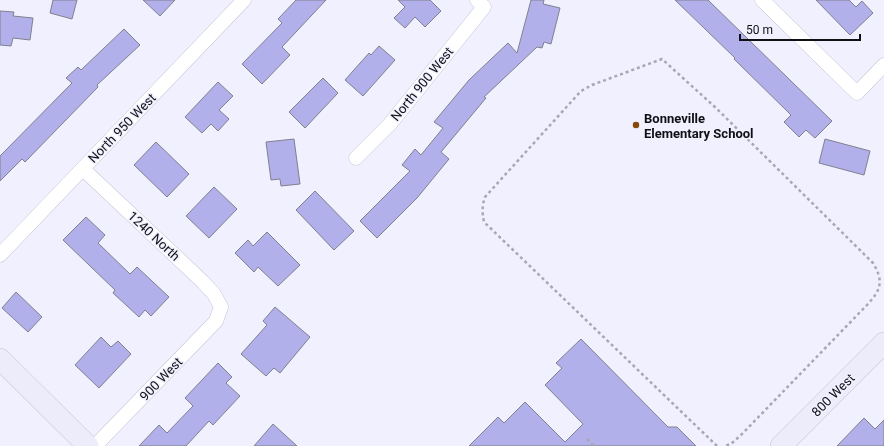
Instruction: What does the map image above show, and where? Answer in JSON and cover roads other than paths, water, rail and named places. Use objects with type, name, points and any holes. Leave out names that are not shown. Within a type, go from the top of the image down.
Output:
[{"type":"street","name":"North 950 West","points":[[0,256],[244,0]]},
{"type":"street","points":[[762,0],[857,93],[884,64]]},
{"type":"street","name":"North 900 West","points":[[356,158],[390,124],[481,4]]},
{"type":"street","name":"1240 North","points":[[83,169],[203,282],[214,294],[220,307]]},
{"type":"street","name":"900 West","points":[[95,446],[212,326],[216,321],[220,307]]},
{"type":"street","name":"800 West","points":[[781,446],[883,345]]},
{"type":"street","points":[[0,359],[88,446]]},
{"type":"place","name":"Bonneville Elementary School","points":[[636,125]]}]
